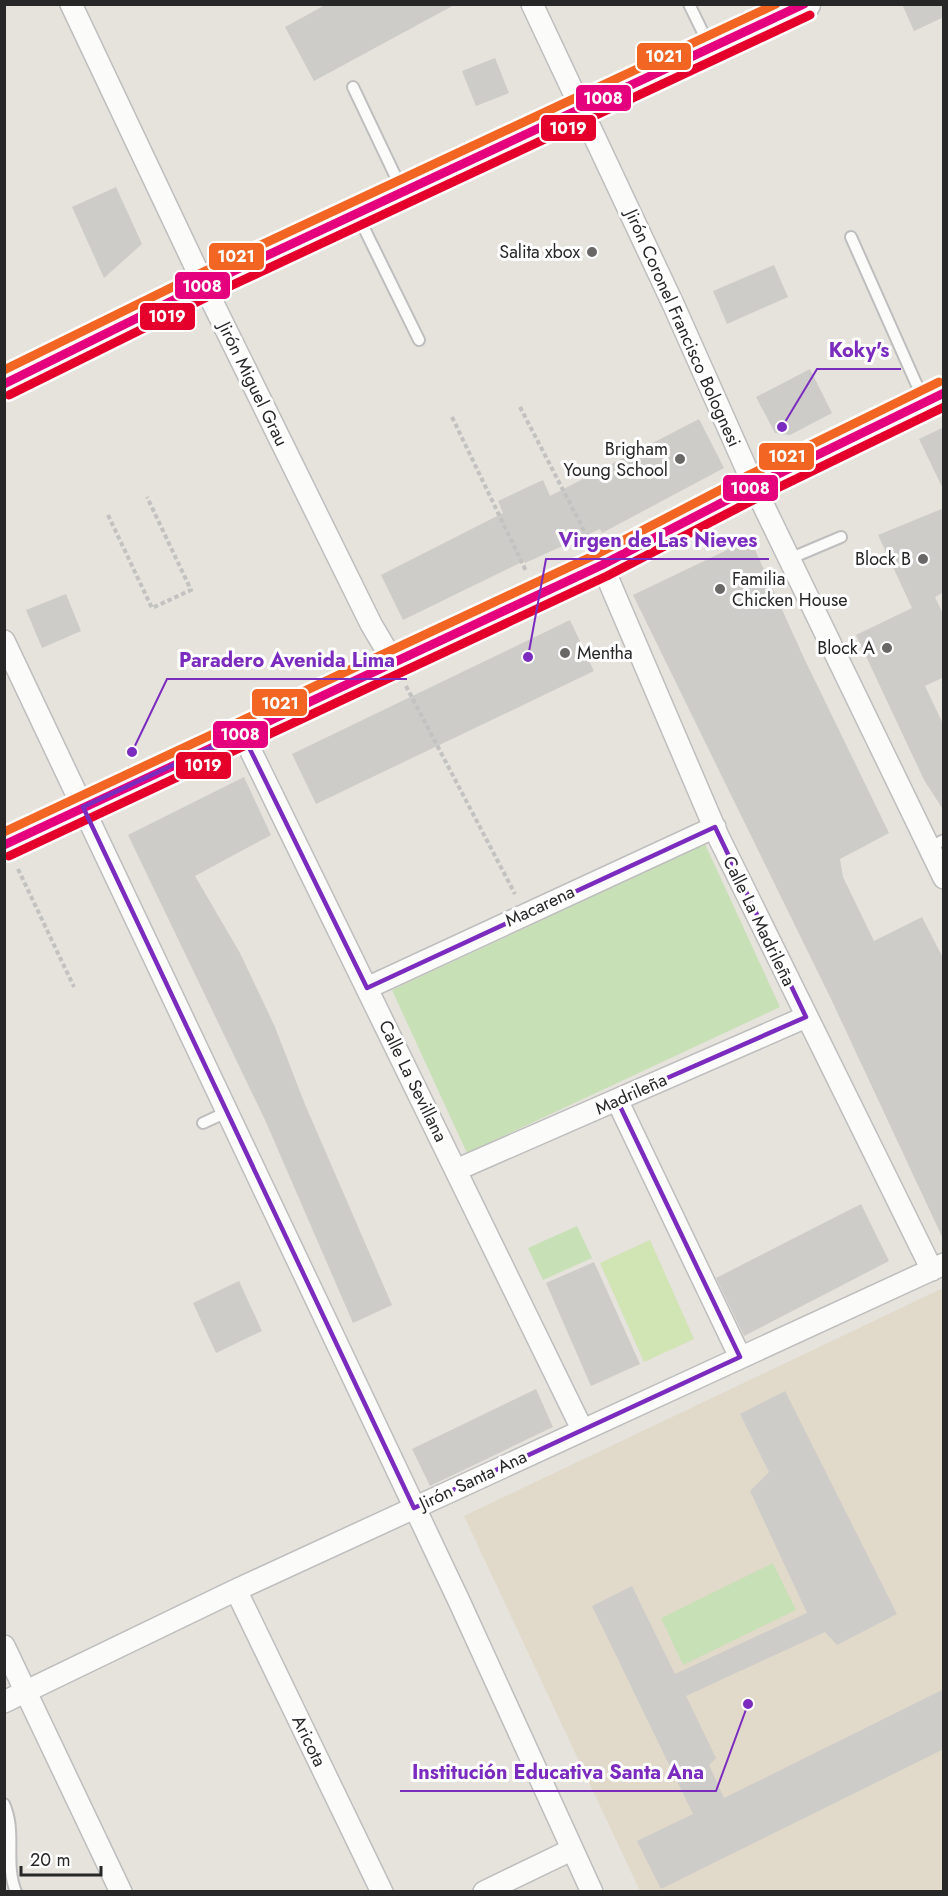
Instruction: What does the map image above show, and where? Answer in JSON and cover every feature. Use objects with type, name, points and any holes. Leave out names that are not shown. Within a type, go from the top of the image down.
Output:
[{"type":"street","name":"Jirón Miguel Grau","points":[[71,4],[204,285],[371,624],[394,663]]},
{"type":"street","name":"Jirón Coronel Francisco Bolognesi","points":[[532,4],[789,559],[936,844],[944,878]]},
{"type":"street","points":[[4,384],[204,285],[404,194],[805,4]]},
{"type":"street","points":[[6,844],[538,596],[934,398]]},
{"type":"street","name":"Calle La Madrileña","points":[[602,565],[715,827],[806,1017],[938,1267]]},
{"type":"street","points":[[4,641],[414,1508],[592,1892]]},
{"type":"street","name":"Calle La Sevillana","points":[[242,733],[582,1429]]},
{"type":"street","name":"Macarena","points":[[367,988],[715,827]]},
{"type":"street","name":"Madrileña","points":[[456,1170],[806,1017]]},
{"type":"street","points":[[616,1100],[740,1358]]},
{"type":"street","name":"Jirón Santa Ana","points":[[4,1702],[236,1590],[938,1267]]},
{"type":"street","name":"Aricota","points":[[236,1590],[382,1892]]},
{"type":"street","points":[[4,1646],[121,1892]]},
{"type":"street","points":[[484,1892],[571,1850]]},
{"type":"lane","points":[[689,4],[711,50]]},
{"type":"lane","points":[[353,87],[404,194]]},
{"type":"lane","points":[[358,215],[419,340]]},
{"type":"lane","points":[[851,237],[934,398]]},
{"type":"lane","points":[[789,559],[841,537]]},
{"type":"lane","points":[[203,1123],[227,1112]]},
{"type":"lane","points":[[4,1804],[10,1830],[9,1865],[16,1892]]},
{"type":"path","points":[[520,407],[602,565]]},
{"type":"path","points":[[452,417],[538,596]]},
{"type":"path","points":[[108,515],[152,608],[161,604],[191,590],[147,497]]},
{"type":"path","points":[[394,663],[525,914]]},
{"type":"path","points":[[6,844],[74,987]]},
{"type":"highlighted area","points":[[242,733],[367,988],[715,827],[806,1017],[617,1100],[740,1357],[414,1508],[83,807]]},
{"type":"shaded area","points":[[943,1288],[943,1891],[640,1891],[464,1516]]},
{"type":"green space","points":[[705,844],[780,1007],[467,1153],[392,990]]},
{"type":"green space","points":[[577,1226],[592,1258],[543,1280],[528,1248]]},
{"type":"green space","points":[[650,1240],[694,1339],[644,1362],[600,1263]]},
{"type":"green space","points":[[773,1563],[796,1610],[683,1665],[661,1618]]},
{"type":"building","points":[[327,4],[456,4],[314,81],[285,27]]},
{"type":"building","points":[[902,4],[944,4],[944,17],[914,31]]},
{"type":"building","points":[[495,58],[509,93],[476,106],[462,71]]},
{"type":"building","points":[[116,187],[142,244],[104,278],[72,207]]},
{"type":"building","points":[[774,265],[788,297],[727,324],[713,291]]},
{"type":"building","points":[[810,369],[832,413],[790,435],[775,433],[756,397]]},
{"type":"building","points":[[699,419],[724,468],[602,533],[600,529],[525,563],[524,561],[403,620],[381,575],[503,513],[498,501],[543,480],[550,496]]},
{"type":"building","points":[[944,427],[944,491],[919,439]]},
{"type":"building","points":[[944,508],[944,592],[935,597],[944,616],[944,677],[925,686],[944,726],[944,811],[924,780],[856,635],[912,608],[878,535]]},
{"type":"building","points":[[750,539],[804,658],[889,833],[840,859],[843,877],[874,941],[922,917],[944,960],[944,1241],[832,1001],[633,595]]},
{"type":"building","points":[[66,594],[81,631],[42,648],[26,610]]},
{"type":"building","points":[[570,620],[594,671],[316,804],[292,754]]},
{"type":"building","points":[[244,777],[271,835],[195,876],[240,953],[275,1027],[304,1102],[392,1305],[353,1323],[265,1120],[128,835]]},
{"type":"building","points":[[861,1204],[889,1261],[744,1336],[716,1278]]},
{"type":"building","points":[[594,1262],[640,1364],[591,1386],[546,1283]]},
{"type":"building","points":[[239,1281],[262,1331],[216,1353],[193,1303]]},
{"type":"building","points":[[536,1389],[553,1427],[430,1486],[412,1449]]},
{"type":"building","points":[[785,1391],[897,1614],[837,1645],[825,1632],[686,1696],[716,1758],[709,1765],[724,1798],[944,1689],[944,1749],[661,1889],[637,1841],[693,1814],[592,1606],[632,1586],[675,1674],[807,1613],[750,1491],[769,1472],[740,1414]]},
{"type":"transit line","name":"1021","points":[[4,370],[199,274],[776,4]]},
{"type":"transit line","name":"1008","points":[[4,384],[204,285],[804,4]]},
{"type":"transit line","name":"1019","points":[[9,395],[209,296],[810,15]]},
{"type":"transit line","name":"1021","points":[[4,832],[597,554],[749,475],[939,382]]},
{"type":"transit line","name":"1008","points":[[4,845],[602,565],[754,486],[944,393]]},
{"type":"transit line","name":"1019","points":[[9,856],[607,576],[759,497],[944,407]]},
{"type":"place","name":"Salita xbox","points":[[592,252]]},
{"type":"place","name":"Koky's","points":[[782,427]]},
{"type":"place","name":"Brigham Young School","points":[[680,459]]},
{"type":"place","name":"Block B","points":[[923,559]]},
{"type":"place","name":"Familia Chicken House","points":[[720,589]]},
{"type":"place","name":"Block A","points":[[887,648]]},
{"type":"place","name":"Mentha","points":[[565,653]]},
{"type":"place","name":"Virgen de Las Nieves","points":[[528,657]]},
{"type":"place","name":"Paradero Avenida Lima","points":[[132,752]]},
{"type":"place","name":"Institución Educativa Santa Ana","points":[[748,1704]]}]
